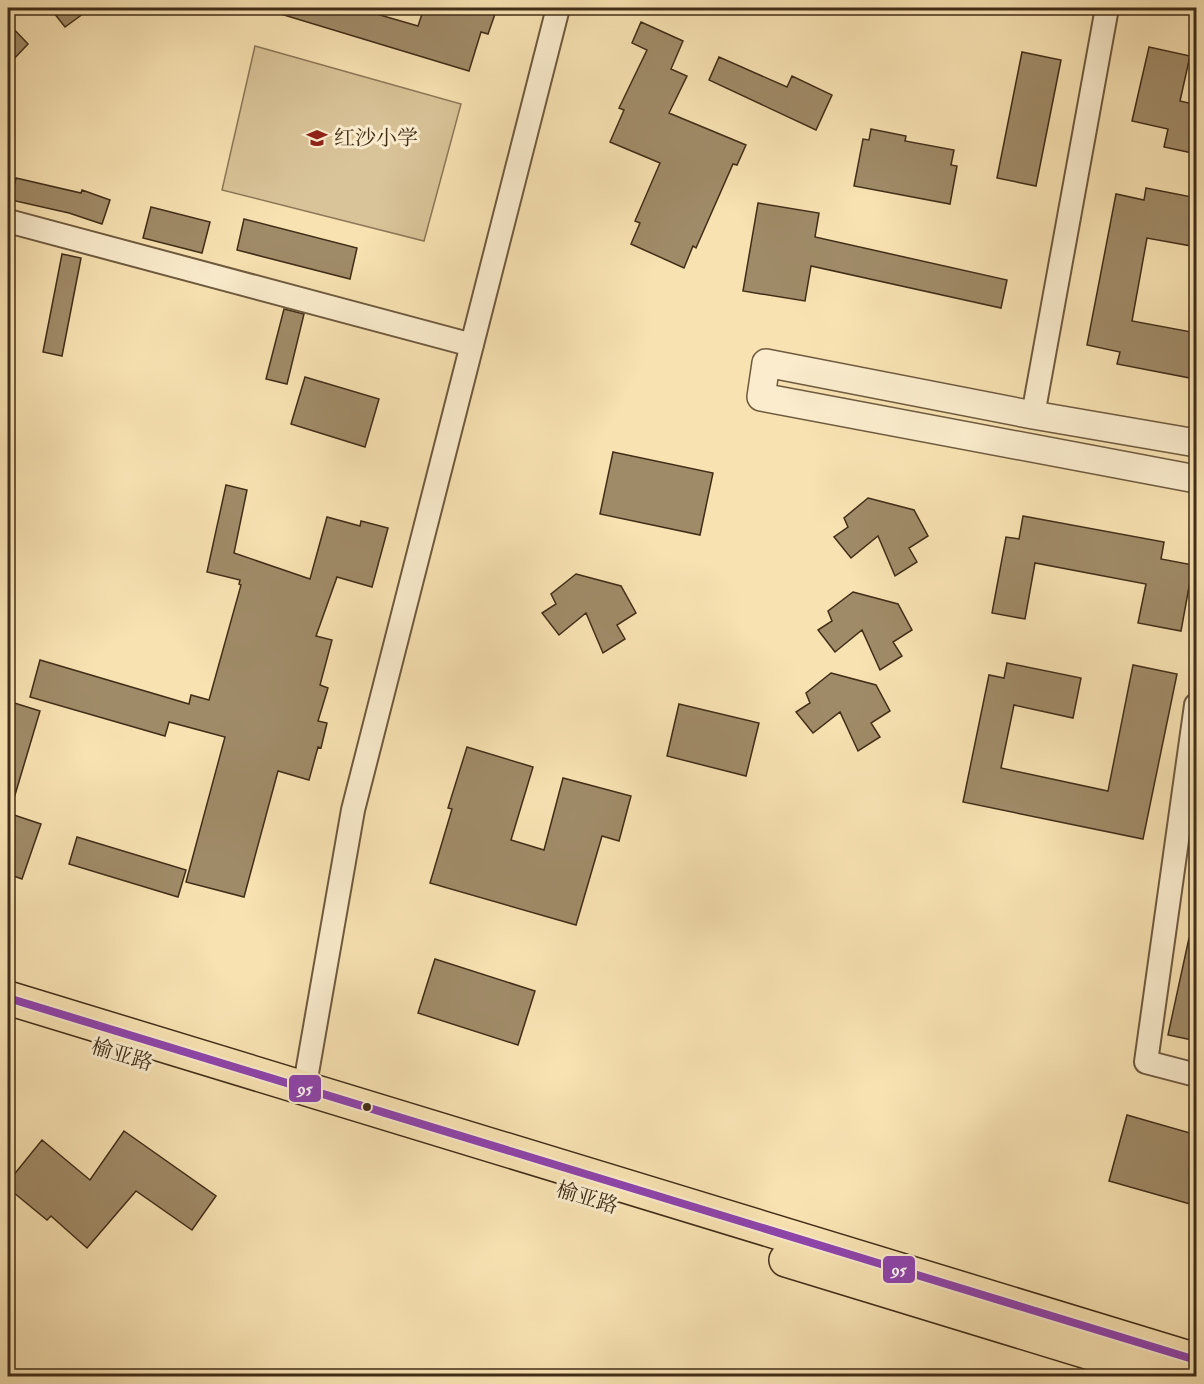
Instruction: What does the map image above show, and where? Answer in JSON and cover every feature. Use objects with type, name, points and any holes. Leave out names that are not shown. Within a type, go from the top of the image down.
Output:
[{"type":"highway","name":"榆亚路","points":[[8,998],[1197,1360]]},
{"type":"highway","name":"榆亚路","points":[[8,1020],[1166,1377]]},
{"type":"street","points":[[304,1090],[353,810],[558,8]]},
{"type":"street","points":[[1033,415],[1107,8]]},
{"type":"street","points":[[8,221],[472,345]]},
{"type":"street","points":[[1197,443],[1033,415],[766,363],[760,397],[1197,479]]},
{"type":"street","points":[[1197,705],[1146,1062],[1197,1075]]},
{"type":"shaded area","points":[[255,46],[461,104],[424,241],[222,190]]},
{"type":"building","points":[[50,8],[91,8],[65,27]]},
{"type":"building","points":[[275,8],[356,8],[418,26],[424,8],[475,8],[495,14],[488,34],[481,32],[469,71],[274,12]]},
{"type":"building","points":[[641,22],[683,41],[671,69],[687,76],[669,113],[746,145],[737,165],[733,164],[696,248],[693,246],[684,268],[631,244],[640,223],[635,221],[660,163],[610,142],[624,110],[619,108],[647,50],[632,43]]},
{"type":"building","points":[[8,23],[28,44],[8,65]]},
{"type":"building","points":[[1149,47],[1190,56],[1180,101],[1197,105],[1197,154],[1164,147],[1168,129],[1132,121]]},
{"type":"building","points":[[1022,52],[1061,60],[1036,186],[997,178]]},
{"type":"building","points":[[719,57],[787,87],[792,76],[832,95],[816,130],[709,80]]},
{"type":"building","points":[[871,129],[906,136],[905,141],[954,150],[951,165],[957,166],[950,204],[854,186],[863,139],[869,140]]},
{"type":"building","points":[[16,178],[81,193],[82,190],[110,200],[102,224],[69,213],[11,200]]},
{"type":"building","points":[[1146,188],[1197,198],[1197,247],[1147,238],[1132,321],[1197,333],[1197,365],[1192,364],[1190,378],[1117,364],[1120,352],[1087,345],[1116,194],[1144,200]]},
{"type":"building","points":[[758,203],[819,213],[815,237],[1007,280],[1001,308],[811,266],[805,301],[743,291]]},
{"type":"building","points":[[151,207],[210,222],[202,253],[143,238]]},
{"type":"building","points":[[244,219],[357,248],[350,279],[237,250]]},
{"type":"building","points":[[62,254],[81,258],[62,356],[43,352]]},
{"type":"building","points":[[284,309],[304,314],[287,384],[266,379]]},
{"type":"building","points":[[305,377],[379,399],[365,447],[291,424]]},
{"type":"building","points":[[613,452],[713,473],[700,535],[600,514]]},
{"type":"building","points":[[226,485],[247,490],[234,553],[310,579],[327,517],[360,526],[361,521],[388,528],[372,587],[337,577],[316,636],[332,640],[320,685],[328,688],[318,721],[327,723],[321,748],[318,747],[309,780],[278,771],[244,897],[186,882],[225,737],[169,722],[165,736],[30,697],[40,660],[189,704],[191,695],[209,700],[241,585],[240,580],[207,572]]},
{"type":"building","points":[[868,498],[914,510],[928,536],[909,548],[917,562],[895,576],[878,536],[851,558],[834,537],[848,527],[844,518]]},
{"type":"building","points":[[1023,516],[1164,542],[1161,559],[1193,565],[1181,631],[1138,623],[1146,584],[1035,563],[1025,619],[992,613],[1006,537],[1019,539]]},
{"type":"building","points":[[576,574],[621,586],[636,613],[617,625],[625,639],[603,653],[586,613],[559,635],[542,613],[556,604],[551,594]]},
{"type":"building","points":[[853,592],[898,604],[912,630],[893,642],[902,656],[880,670],[862,630],[835,652],[818,630],[832,621],[828,611]]},
{"type":"building","points":[[1007,663],[1081,678],[1073,718],[1014,705],[1001,768],[1108,791],[1133,665],[1177,674],[1143,839],[963,802],[989,675],[1004,678]]},
{"type":"building","points":[[831,673],[876,685],[890,711],[871,723],[880,737],[858,751],[840,712],[813,733],[796,712],[810,703],[806,693]]},
{"type":"building","points":[[8,701],[40,711],[12,805],[8,804]]},
{"type":"building","points":[[679,704],[759,723],[746,776],[667,756]]},
{"type":"building","points":[[467,747],[533,767],[511,840],[544,850],[563,778],[631,796],[619,841],[602,836],[576,925],[430,883],[452,809],[448,808]]},
{"type":"building","points":[[8,813],[41,824],[22,879],[8,874]]},
{"type":"building","points":[[77,837],[186,870],[178,897],[69,864]]},
{"type":"building","points":[[1189,938],[1197,938],[1197,1041],[1168,1035]]},
{"type":"building","points":[[435,959],[535,991],[518,1045],[418,1013]]},
{"type":"building","points":[[1127,1115],[1197,1135],[1197,1206],[1109,1181]]},
{"type":"building","points":[[124,1131],[216,1196],[192,1230],[136,1191],[87,1248],[51,1216],[47,1220],[8,1188],[8,1182],[42,1140],[90,1180]]},
{"type":"transit line","name":"95","points":[[8,998],[1196,1360]]},
{"type":"place","name":"红沙小学","points":[[317,138]]}]
